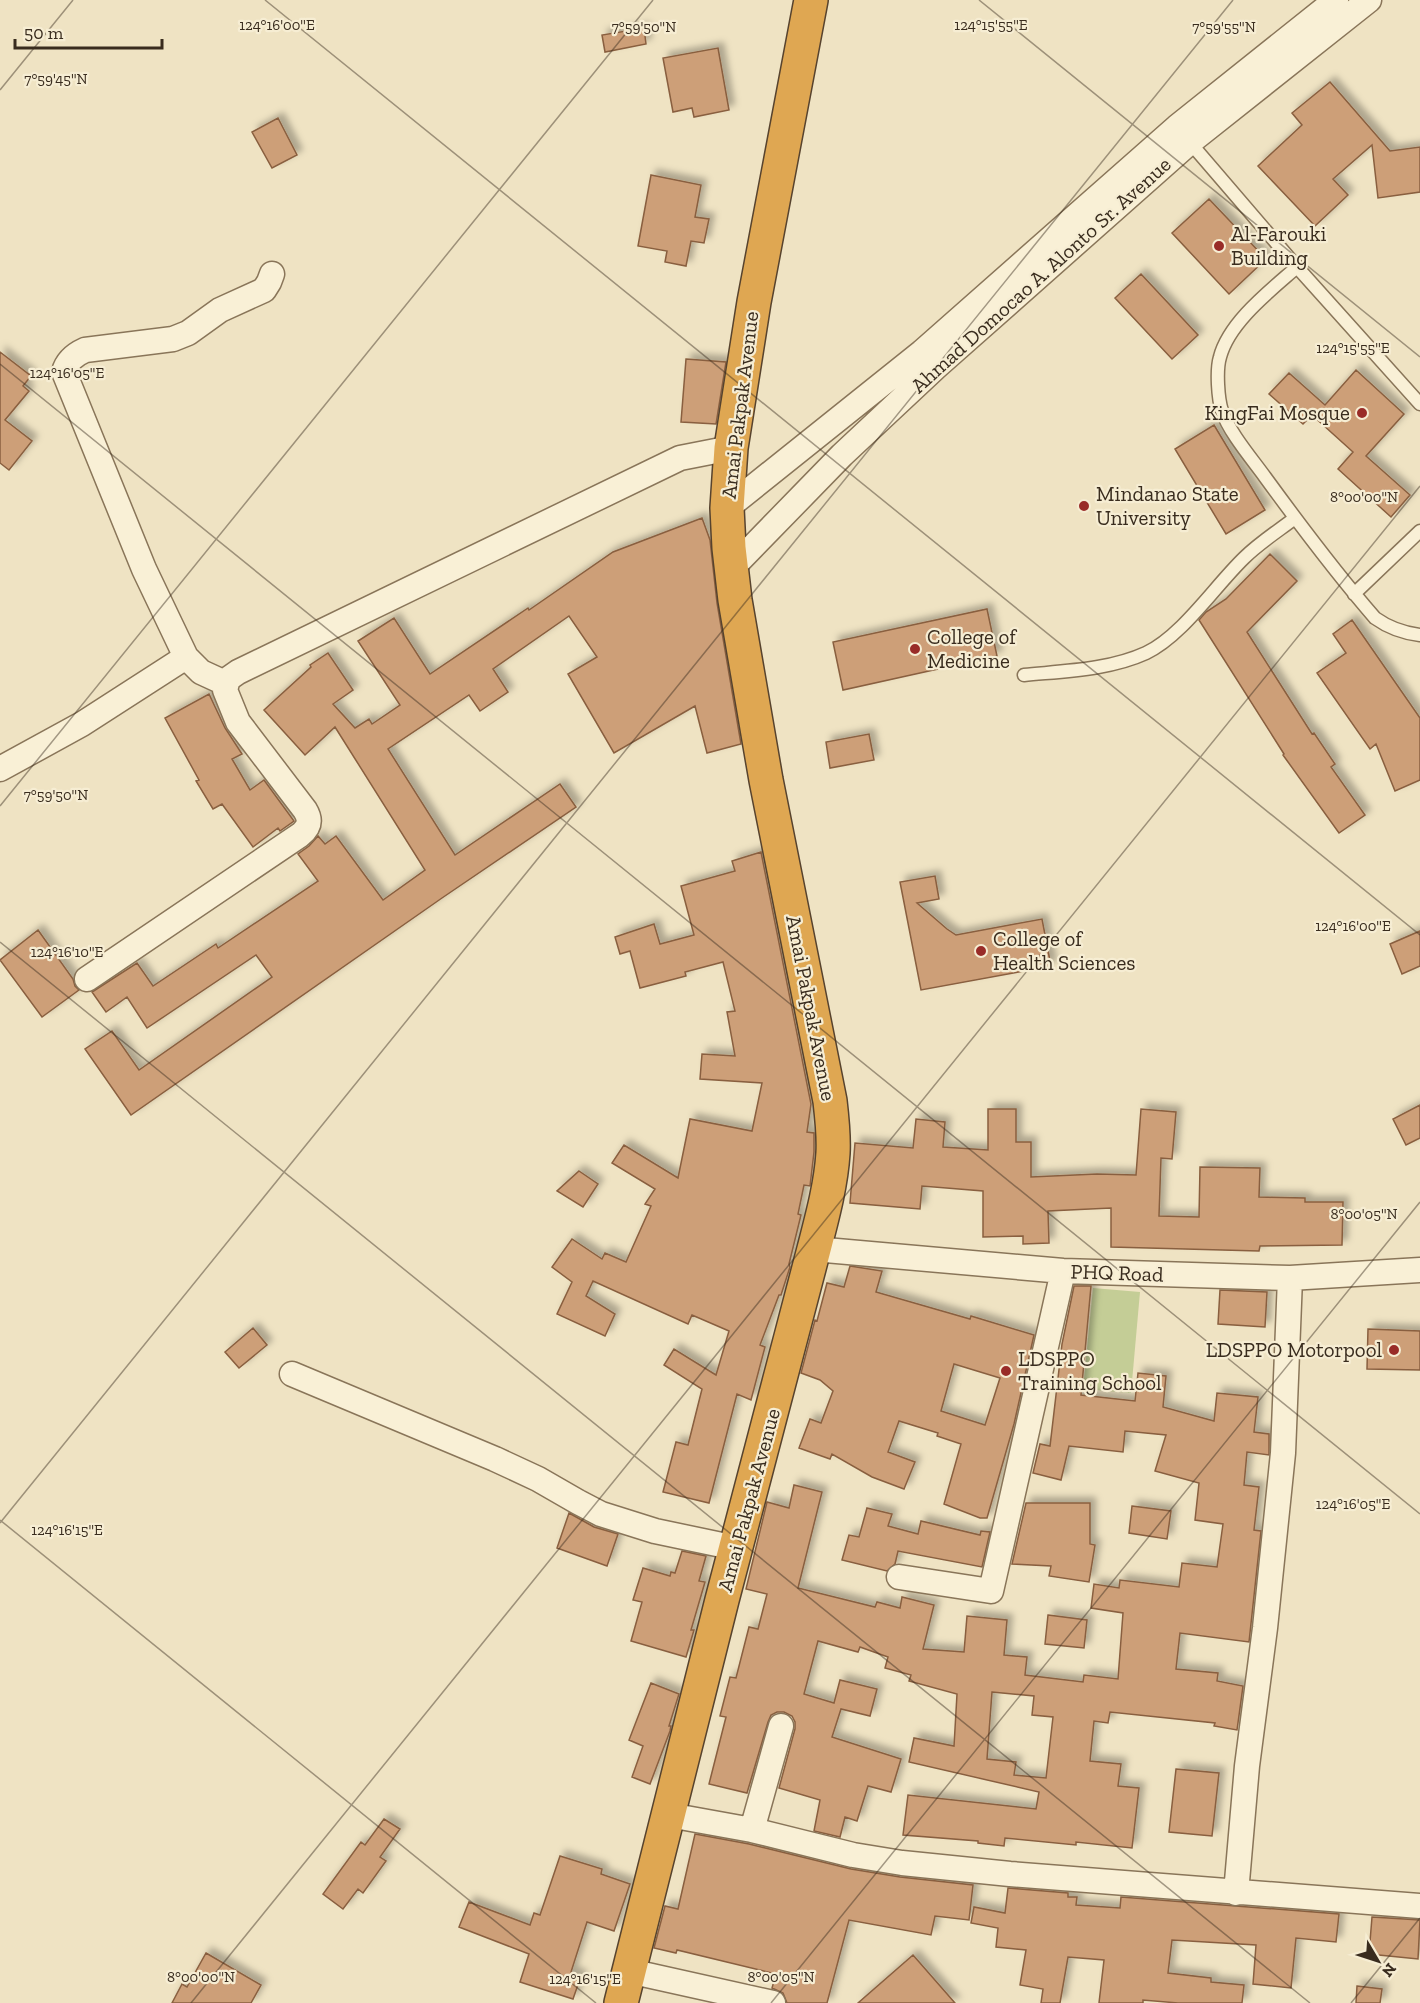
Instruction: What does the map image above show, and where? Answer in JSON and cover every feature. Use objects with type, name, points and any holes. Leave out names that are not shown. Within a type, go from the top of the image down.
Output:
[{"type":"highway","name":"Amai Pakpak Avenue","points":[[621,2003],[814,1250],[825,1205],[833,1154],[831,1114],[766,780],[735,600],[727,508],[730,448],[754,302],[811,0]]},
{"type":"street","name":"Ahmad Domocao A. Alonto Sr. Avenue","points":[[727,508],[922,352],[1184,134],[1336,0]]},
{"type":"street","name":"Ahmad Domocao A. Alonto Sr. Avenue","points":[[731,569],[887,413],[1184,134],[1370,0]]},
{"type":"street","points":[[225,683],[201,672],[186,657],[144,569],[64,372],[65,366],[73,356],[85,350],[164,341],[188,333],[220,310],[264,290],[272,274]]},
{"type":"street","points":[[868,395],[887,413]]},
{"type":"street","points":[[87,979],[300,835],[309,824],[309,818],[304,810],[238,722],[225,690],[225,683],[237,672],[680,458],[730,448]]},
{"type":"street","points":[[787,460],[813,486]]},
{"type":"street","points":[[0,769],[82,724],[186,657]]},
{"type":"street","name":"PHQ Road","points":[[814,1250],[1063,1271],[1290,1278],[1420,1270]]},
{"type":"street","points":[[899,1577],[991,1591],[1063,1271]]},
{"type":"street","points":[[1236,1893],[1247,1766],[1284,1453],[1290,1278]]},
{"type":"street","points":[[292,1374],[495,1459],[538,1479],[601,1514],[655,1532],[736,1548]]},
{"type":"street","points":[[752,1830],[781,1726]]},
{"type":"street","points":[[669,1815],[752,1830],[853,1855],[902,1863],[1236,1893],[1420,1906]]},
{"type":"street","points":[[629,1971],[773,2003]]},
{"type":"lane","points":[[1184,134],[1297,267],[1420,404]]},
{"type":"lane","points":[[1297,267],[1251,309],[1231,334],[1220,357],[1218,387],[1222,412],[1242,446],[1294,518],[1375,618],[1386,626],[1420,636]]},
{"type":"lane","points":[[1024,675],[1121,662],[1146,653],[1169,638],[1245,556],[1294,518]]},
{"type":"lane","points":[[1354,594],[1420,531]]},
{"type":"green space","points":[[1093,1288],[1140,1292],[1131,1393],[1083,1389]]},
{"type":"building","points":[[644,28],[646,44],[605,52],[602,35]]},
{"type":"building","points":[[718,48],[729,110],[694,117],[692,108],[673,112],[663,58]]},
{"type":"building","points":[[1330,82],[1390,151],[1420,147],[1420,192],[1378,198],[1372,145],[1333,179],[1348,195],[1315,226],[1258,166],[1302,125],[1292,113]]},
{"type":"building","points":[[278,118],[297,155],[272,168],[252,132]]},
{"type":"building","points":[[651,175],[701,185],[695,217],[709,219],[704,243],[691,241],[686,266],[665,262],[667,251],[638,246]]},
{"type":"building","name":"Al-Farouki Building","points":[[1209,199],[1266,259],[1229,294],[1172,233]]},
{"type":"building","points":[[1141,274],[1198,335],[1172,359],[1115,298]]},
{"type":"building","points":[[0,352],[31,376],[23,386],[29,391],[5,420],[32,441],[9,470],[0,463]]},
{"type":"building","points":[[686,359],[726,362],[716,424],[681,422]]},
{"type":"building","points":[[1356,370],[1404,414],[1366,456],[1410,495],[1391,517],[1338,469],[1353,452],[1312,415],[1303,424],[1269,394],[1289,373],[1325,405]]},
{"type":"building","points":[[1214,425],[1265,510],[1226,534],[1175,449]]},
{"type":"building","points":[[702,518],[710,540],[717,603],[741,744],[707,753],[695,706],[614,753],[568,674],[597,657],[569,616],[493,669],[508,692],[480,711],[469,695],[388,749],[455,855],[560,784],[576,807],[131,1115],[85,1049],[112,1031],[139,1070],[272,977],[256,955],[147,1028],[127,997],[106,1012],[92,992],[137,963],[153,986],[216,944],[218,948],[318,881],[298,854],[318,836],[325,844],[336,836],[383,900],[425,870],[335,727],[305,755],[264,710],[311,667],[310,665],[328,653],[353,690],[333,704],[355,728],[369,719],[372,724],[400,705],[358,641],[394,618],[430,674],[613,552]]},
{"type":"building","points":[[1270,554],[1297,581],[1247,632],[1312,734],[1314,733],[1335,764],[1331,767],[1365,815],[1339,833],[1283,755],[1199,620],[1206,612],[1226,599]]},
{"type":"building","name":"College of Medicine","points":[[987,609],[997,656],[843,690],[833,642]]},
{"type":"building","points":[[1352,620],[1420,718],[1420,780],[1395,791],[1376,744],[1370,749],[1317,673],[1346,653],[1333,634]]},
{"type":"building","points":[[209,694],[225,728],[242,754],[232,759],[250,790],[264,780],[294,821],[280,831],[278,828],[253,847],[222,804],[213,809],[196,781],[199,780],[165,718]]},
{"type":"building","points":[[869,734],[874,760],[830,768],[826,742]]},
{"type":"building","points":[[761,852],[811,1104],[807,1132],[814,1133],[814,1152],[810,1186],[804,1185],[798,1214],[801,1215],[790,1267],[760,1345],[765,1347],[751,1400],[737,1394],[709,1503],[663,1492],[676,1442],[688,1445],[702,1389],[664,1365],[674,1349],[716,1375],[729,1331],[692,1315],[688,1324],[593,1281],[586,1296],[615,1314],[605,1336],[557,1314],[572,1282],[552,1267],[572,1239],[602,1259],[605,1253],[626,1262],[651,1206],[645,1204],[655,1189],[612,1163],[624,1145],[678,1178],[690,1119],[752,1131],[762,1083],[700,1079],[702,1054],[735,1056],[727,1012],[735,1011],[723,962],[685,972],[686,976],[640,988],[630,951],[620,954],[615,937],[654,924],[660,944],[694,935],[681,886],[735,871],[732,861]]},
{"type":"building","name":"College of Health Sciences","points":[[935,876],[939,899],[917,903],[947,929],[956,935],[1042,919],[1051,966],[921,990],[900,882]]},
{"type":"building","points":[[38,930],[79,990],[42,1017],[0,960]]},
{"type":"building","points":[[1420,931],[1420,966],[1402,974],[1390,944]]},
{"type":"building","points":[[1420,1105],[1420,1138],[1406,1145],[1393,1119]]},
{"type":"building","points":[[988,1109],[1016,1109],[1016,1142],[1031,1142],[1031,1177],[1136,1175],[1141,1109],[1176,1112],[1172,1159],[1161,1158],[1159,1216],[1199,1217],[1200,1167],[1260,1168],[1259,1197],[1305,1198],[1305,1202],[1343,1202],[1342,1245],[1260,1246],[1259,1251],[1111,1247],[1111,1208],[1048,1211],[1049,1243],[1023,1244],[1023,1236],[983,1237],[983,1191],[922,1186],[920,1209],[850,1203],[855,1143],[913,1148],[916,1119],[945,1122],[943,1147],[988,1150]]},
{"type":"building","points":[[579,1171],[598,1184],[583,1207],[557,1191]]},
{"type":"building","points":[[850,1266],[882,1271],[876,1292],[1034,1335],[1014,1424],[987,1518],[980,1518],[944,1504],[961,1444],[937,1436],[938,1433],[899,1421],[888,1452],[915,1462],[904,1489],[872,1477],[832,1454],[830,1459],[799,1448],[810,1419],[821,1423],[833,1391],[820,1380],[801,1373],[815,1320],[817,1321],[827,1283],[844,1287]],"holes":[[[954,1364],[1000,1378],[985,1425],[941,1411]]]},
{"type":"building","points":[[1074,1286],[1091,1286],[1081,1395],[1135,1401],[1138,1373],[1166,1376],[1163,1407],[1214,1421],[1217,1393],[1258,1397],[1254,1432],[1269,1434],[1269,1455],[1247,1452],[1244,1485],[1259,1487],[1254,1530],[1261,1531],[1249,1642],[1180,1633],[1176,1669],[1218,1673],[1217,1681],[1243,1686],[1237,1730],[1214,1726],[1215,1723],[1110,1712],[1108,1723],[1094,1721],[1090,1761],[1121,1764],[1118,1786],[1139,1788],[1132,1848],[1005,1838],[1004,1846],[978,1843],[978,1841],[903,1835],[908,1795],[1036,1809],[1039,1792],[909,1762],[914,1738],[954,1746],[957,1694],[909,1681],[911,1675],[885,1668],[888,1657],[860,1647],[858,1652],[818,1641],[804,1694],[834,1703],[840,1680],[877,1689],[870,1716],[841,1709],[832,1737],[901,1759],[891,1792],[868,1786],[857,1821],[845,1817],[840,1837],[814,1831],[820,1800],[779,1788],[795,1729],[792,1716],[784,1712],[771,1715],[747,1793],[709,1784],[726,1717],[720,1716],[730,1677],[736,1678],[749,1627],[758,1629],[767,1594],[746,1589],[767,1502],[789,1508],[794,1485],[822,1492],[798,1588],[875,1607],[877,1602],[900,1608],[902,1597],[934,1605],[923,1649],[964,1652],[967,1616],[1007,1620],[1004,1655],[1027,1657],[1025,1675],[1083,1682],[1084,1675],[1118,1679],[1123,1613],[1091,1608],[1094,1584],[1119,1588],[1120,1580],[1179,1587],[1182,1563],[1217,1567],[1223,1524],[1195,1520],[1199,1483],[1155,1471],[1166,1435],[1125,1431],[1123,1452],[1069,1446],[1061,1480],[1033,1473],[1040,1444],[1050,1446],[1062,1344]],"holes":[[[992,1692],[1034,1696],[1032,1715],[1053,1717],[1046,1778],[1014,1775],[1016,1762],[987,1759]]]},
{"type":"building","points":[[1220,1290],[1267,1292],[1265,1327],[1218,1324]]},
{"type":"building","points":[[253,1328],[267,1345],[239,1368],[225,1352]]},
{"type":"building","name":"LDSPPO Motorpool","points":[[1368,1329],[1420,1331],[1420,1370],[1367,1369]]},
{"type":"building","points":[[1026,1503],[1090,1503],[1090,1544],[1095,1545],[1089,1582],[1049,1576],[1051,1566],[1012,1564]]},
{"type":"building","points":[[1132,1506],[1171,1511],[1167,1539],[1129,1533]]},
{"type":"building","points":[[867,1508],[892,1514],[888,1526],[918,1534],[921,1521],[980,1535],[981,1531],[990,1532],[982,1567],[898,1551],[895,1564],[887,1571],[842,1560],[849,1535],[859,1537]]},
{"type":"building","points":[[569,1513],[594,1527],[618,1534],[607,1566],[557,1548]]},
{"type":"building","points":[[682,1551],[706,1556],[699,1581],[705,1582],[686,1657],[631,1641],[642,1602],[633,1600],[643,1568],[670,1576],[671,1572],[675,1573]]},
{"type":"building","points":[[1048,1615],[1087,1620],[1084,1648],[1045,1644]]},
{"type":"building","points":[[651,1683],[679,1694],[669,1726],[671,1726],[670,1731],[650,1784],[632,1777],[643,1746],[629,1740]]},
{"type":"building","points":[[1176,1769],[1219,1773],[1212,1836],[1169,1832]]},
{"type":"building","points":[[384,1819],[400,1829],[380,1857],[386,1861],[363,1893],[358,1889],[343,1909],[323,1894],[361,1842],[365,1845]]},
{"type":"building","points":[[695,1834],[749,1844],[851,1869],[973,1885],[969,1920],[935,1916],[931,1935],[849,1920],[827,2003],[787,2003],[783,1993],[772,1988],[776,1974],[677,1950],[676,1953],[654,1948],[665,1906],[678,1909]]},
{"type":"building","points":[[560,1856],[602,1869],[601,1874],[630,1884],[614,1931],[587,1922],[571,1972],[581,1976],[573,1999],[520,1982],[529,1954],[459,1927],[469,1902],[530,1925],[534,1913],[540,1915]]},
{"type":"building","points":[[1008,1888],[1068,1893],[1068,1897],[1077,1897],[1076,1905],[1120,1908],[1121,1897],[1339,1914],[1336,1942],[1296,1938],[1291,1988],[1253,1984],[1256,1945],[1172,1940],[1168,1973],[1211,1978],[1211,1982],[1244,1985],[1242,2003],[1178,2003],[1143,2000],[1143,2003],[1099,2003],[1104,1960],[1068,1957],[1060,2003],[1041,2003],[1043,1989],[1020,1985],[1026,1950],[996,1947],[998,1928],[971,1923],[974,1907],[1005,1913]]},
{"type":"building","points":[[1372,1917],[1420,1920],[1418,1959],[1369,1954]]},
{"type":"building","points":[[206,1953],[261,1985],[251,2003],[172,2003],[182,1984],[187,1987]]},
{"type":"building","points":[[913,1955],[955,2003],[858,2003]]},
{"type":"building","points":[[1357,1986],[1382,1989],[1380,2003],[1356,2003]]},
{"type":"place","name":"Al-Farouki Building","points":[[1219,246]]},
{"type":"place","name":"KingFai Mosque","points":[[1362,413]]},
{"type":"place","name":"Mindanao State University","points":[[1084,506]]},
{"type":"place","name":"College of Medicine","points":[[915,649]]},
{"type":"place","name":"College of Health Sciences","points":[[981,951]]},
{"type":"place","name":"LDSPPO Motorpool","points":[[1394,1350]]},
{"type":"place","name":"LDSPPO Training School","points":[[1006,1371]]}]
